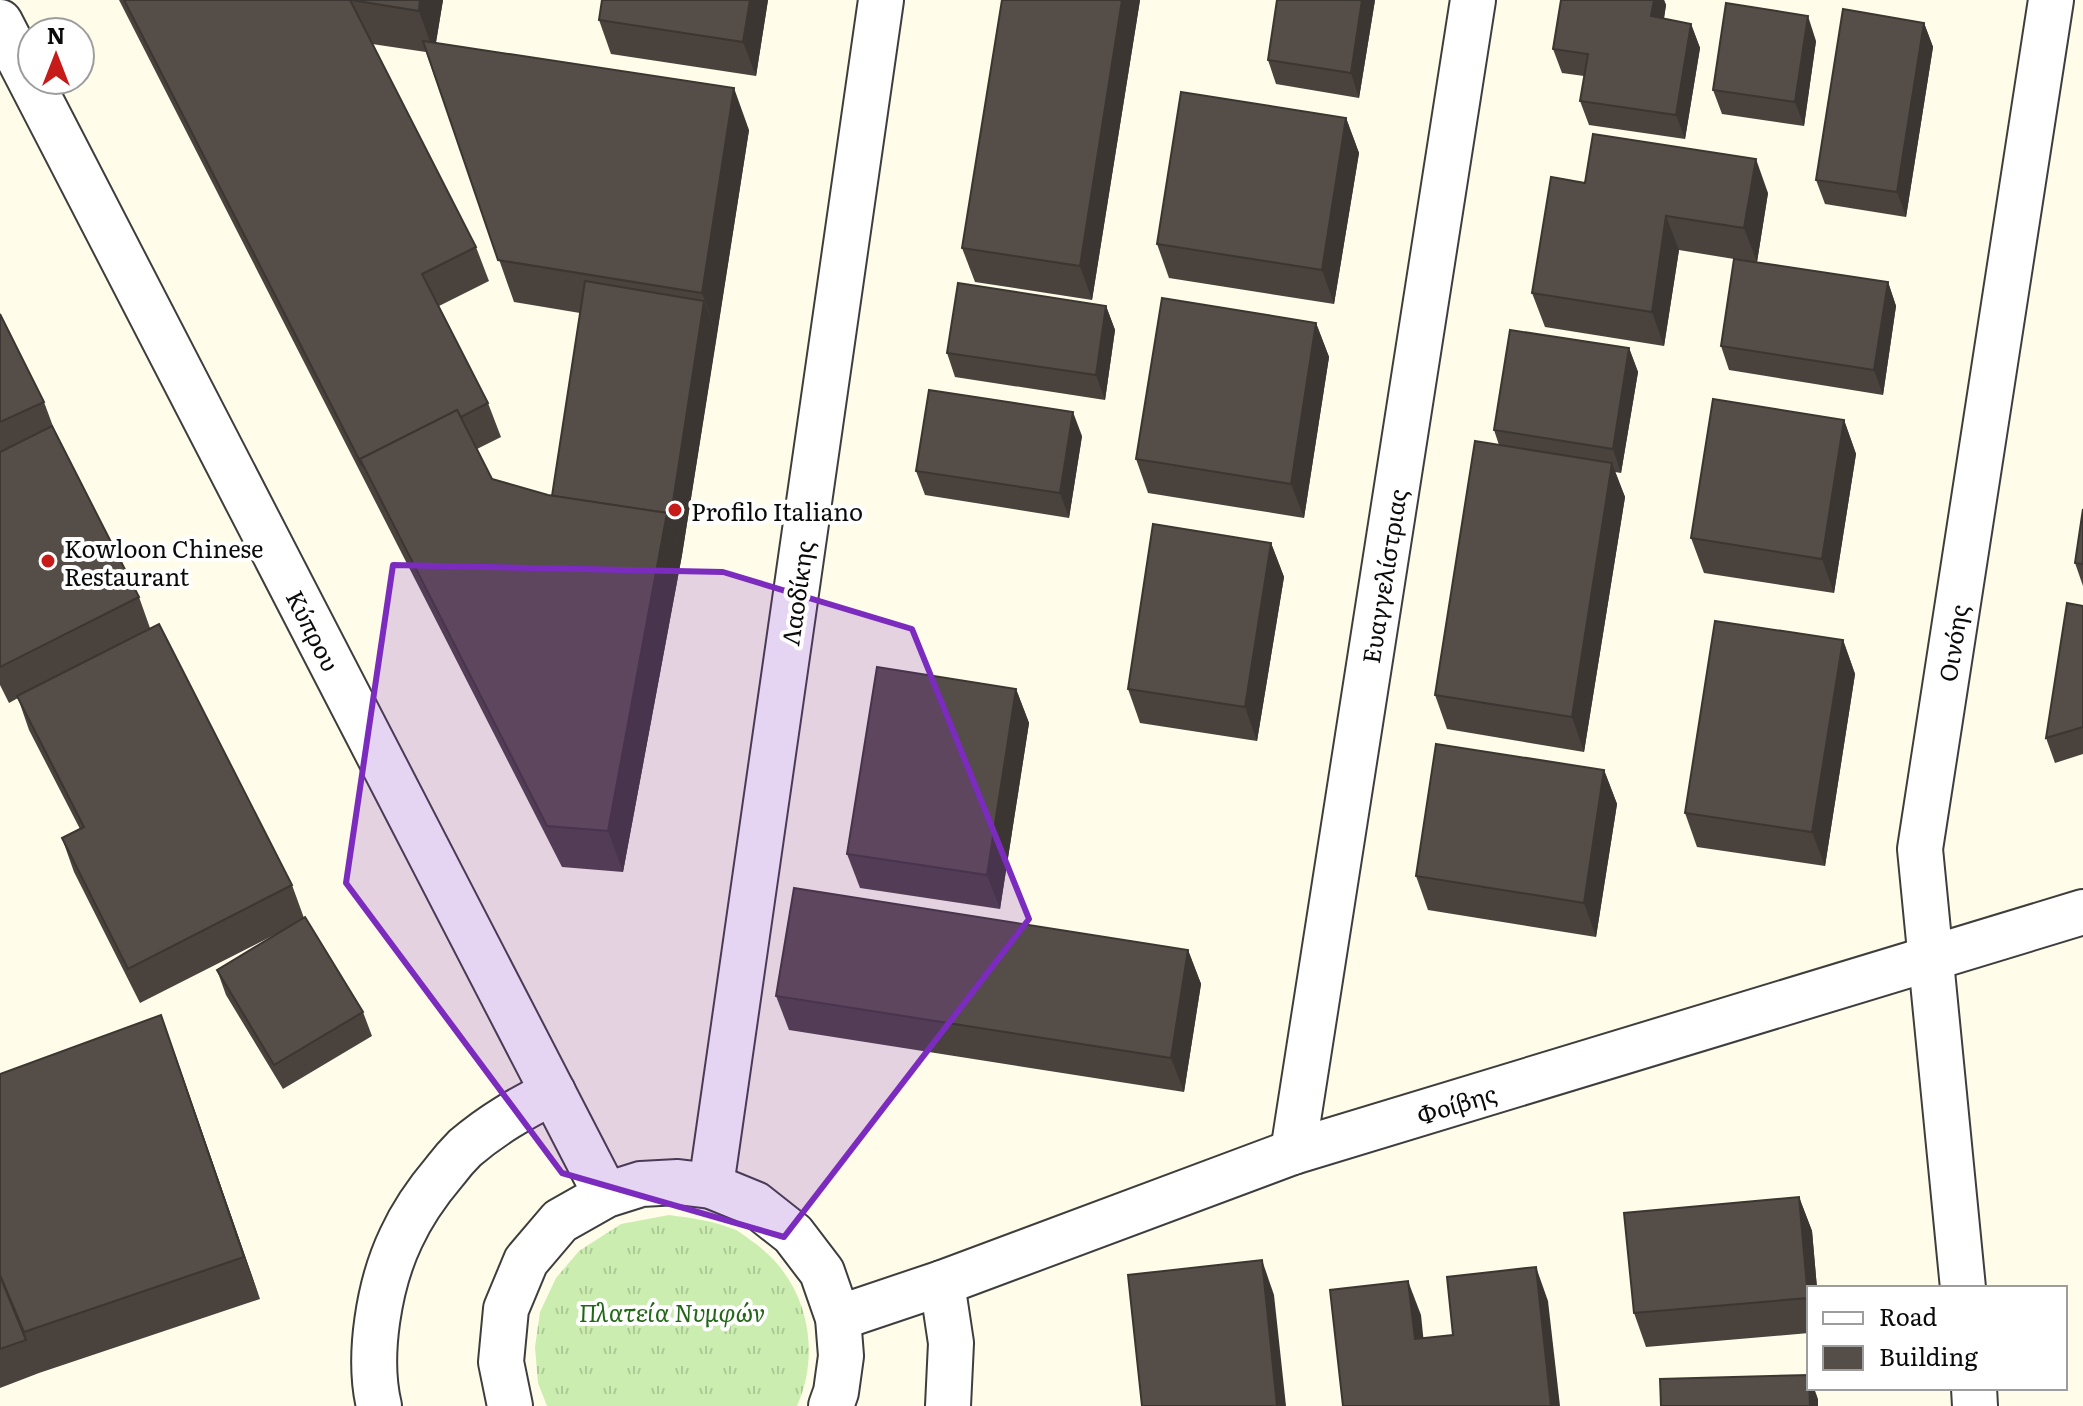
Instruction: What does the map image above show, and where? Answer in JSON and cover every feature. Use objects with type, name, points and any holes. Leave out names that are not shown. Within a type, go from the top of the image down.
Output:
[{"type":"street","name":"Λαοδίκης","points":[[711,1186],[881,0]]},
{"type":"street","name":"Ευαγγελίστριας","points":[[1293,1152],[1473,0]]},
{"type":"street","name":"Οινόης","points":[[1963,1286],[1920,849],[2051,0]]},
{"type":"street","name":"Κύπρου","points":[[0,22],[606,1195]]},
{"type":"street","name":"Φοίβης","points":[[838,1318],[942,1283],[1293,1152],[2083,912]]},
{"type":"street","points":[[379,1406],[375,1341],[383,1288],[401,1238],[428,1191],[463,1150],[506,1117],[553,1092]]},
{"type":"street","points":[[510,1406],[501,1362],[506,1309],[526,1261],[560,1221],[606,1195],[641,1184],[678,1182],[711,1186],[755,1204],[793,1234],[822,1272],[838,1318],[841,1356],[831,1406]]},
{"type":"street","points":[[942,1283],[951,1343],[948,1406]]},
{"type":"highlighted area","points":[[393,565],[723,572],[912,629],[1029,919],[784,1237],[562,1173],[346,883]]},
{"type":"green space","name":"Πλατεία Νυμφών","points":[[669,1215],[736,1230],[756,1244],[787,1277],[805,1318],[808,1340],[805,1385],[797,1406],[547,1406],[538,1383],[535,1347],[540,1312],[556,1278],[579,1251],[621,1224]]},
{"type":"building","points":[[124,0],[350,0],[476,247],[422,274],[488,403],[461,417],[457,410],[360,459],[363,467]]},
{"type":"building","points":[[351,0],[420,0],[419,11]]},
{"type":"building","points":[[602,0],[750,0],[743,42],[599,20]]},
{"type":"building","points":[[1002,0],[1122,0],[1080,266],[962,248]]},
{"type":"building","points":[[1277,0],[1362,0],[1351,73],[1268,60]]},
{"type":"building","points":[[1561,0],[1654,0],[1651,16],[1691,24],[1676,115],[1580,101],[1588,54],[1553,49]]},
{"type":"building","points":[[1726,3],[1808,16],[1795,102],[1713,90]]},
{"type":"building","points":[[1843,9],[1924,23],[1897,192],[1816,180]]},
{"type":"building","points":[[423,41],[734,88],[702,293],[498,260]]},
{"type":"building","points":[[1181,92],[1346,118],[1322,270],[1157,244]]},
{"type":"building","points":[[1593,134],[1756,159],[1744,228],[1666,216],[1652,312],[1532,293],[1551,177],[1585,183]]},
{"type":"building","points":[[1734,259],[1888,282],[1874,370],[1721,346]]},
{"type":"building","points":[[585,281],[704,301],[670,521],[667,513],[552,496]]},
{"type":"building","points":[[958,283],[1106,306],[1096,375],[947,353]]},
{"type":"building","points":[[1162,298],[1316,323],[1291,484],[1136,459]]},
{"type":"building","points":[[0,314],[44,402],[0,422]]},
{"type":"building","points":[[1510,330],[1629,348],[1613,449],[1494,430]]},
{"type":"building","points":[[929,390],[1073,412],[1060,493],[916,471]]},
{"type":"building","points":[[1713,399],[1844,420],[1822,559],[1691,538]]},
{"type":"building","points":[[457,410],[492,479],[548,495],[667,513],[608,831],[547,826],[360,459]]},
{"type":"building","points":[[52,426],[139,597],[0,667],[0,452]]},
{"type":"building","points":[[1475,441],[1612,463],[1572,717],[1435,695]]},
{"type":"building","points":[[2083,509],[2083,564],[2075,563]]},
{"type":"building","points":[[1153,524],[1271,543],[1245,707],[1128,689]]},
{"type":"building","points":[[2067,603],[2083,606],[2083,727],[2046,738]]},
{"type":"building","points":[[1715,621],[1843,640],[1812,832],[1685,813]]},
{"type":"building","points":[[159,624],[292,885],[128,969],[62,838],[84,827],[17,696]]},
{"type":"building","points":[[877,667],[1016,689],[987,875],[847,854]]},
{"type":"building","points":[[1436,744],[1604,770],[1584,903],[1416,876]]},
{"type":"building","points":[[794,888],[1188,950],[1171,1058],[776,996]]},
{"type":"building","points":[[305,917],[363,1012],[274,1065],[217,970]]},
{"type":"building","points":[[161,1015],[244,1257],[24,1332],[0,1275],[0,1074]]},
{"type":"building","points":[[1799,1197],[1807,1298],[1634,1313],[1624,1213]]},
{"type":"building","points":[[1262,1260],[1277,1406],[1142,1406],[1128,1275]]},
{"type":"building","points":[[1536,1267],[1551,1406],[1343,1406],[1330,1290],[1408,1281],[1415,1339],[1453,1335],[1447,1277]]},
{"type":"building","points":[[0,1276],[26,1340],[0,1349]]},
{"type":"building","points":[[1807,1375],[1810,1406],[1661,1406],[1660,1379]]},
{"type":"place","name":"Profilo Italiano","points":[[675,510]]},
{"type":"place","name":"Kowloon Chinese Restaurant","points":[[48,561]]}]
